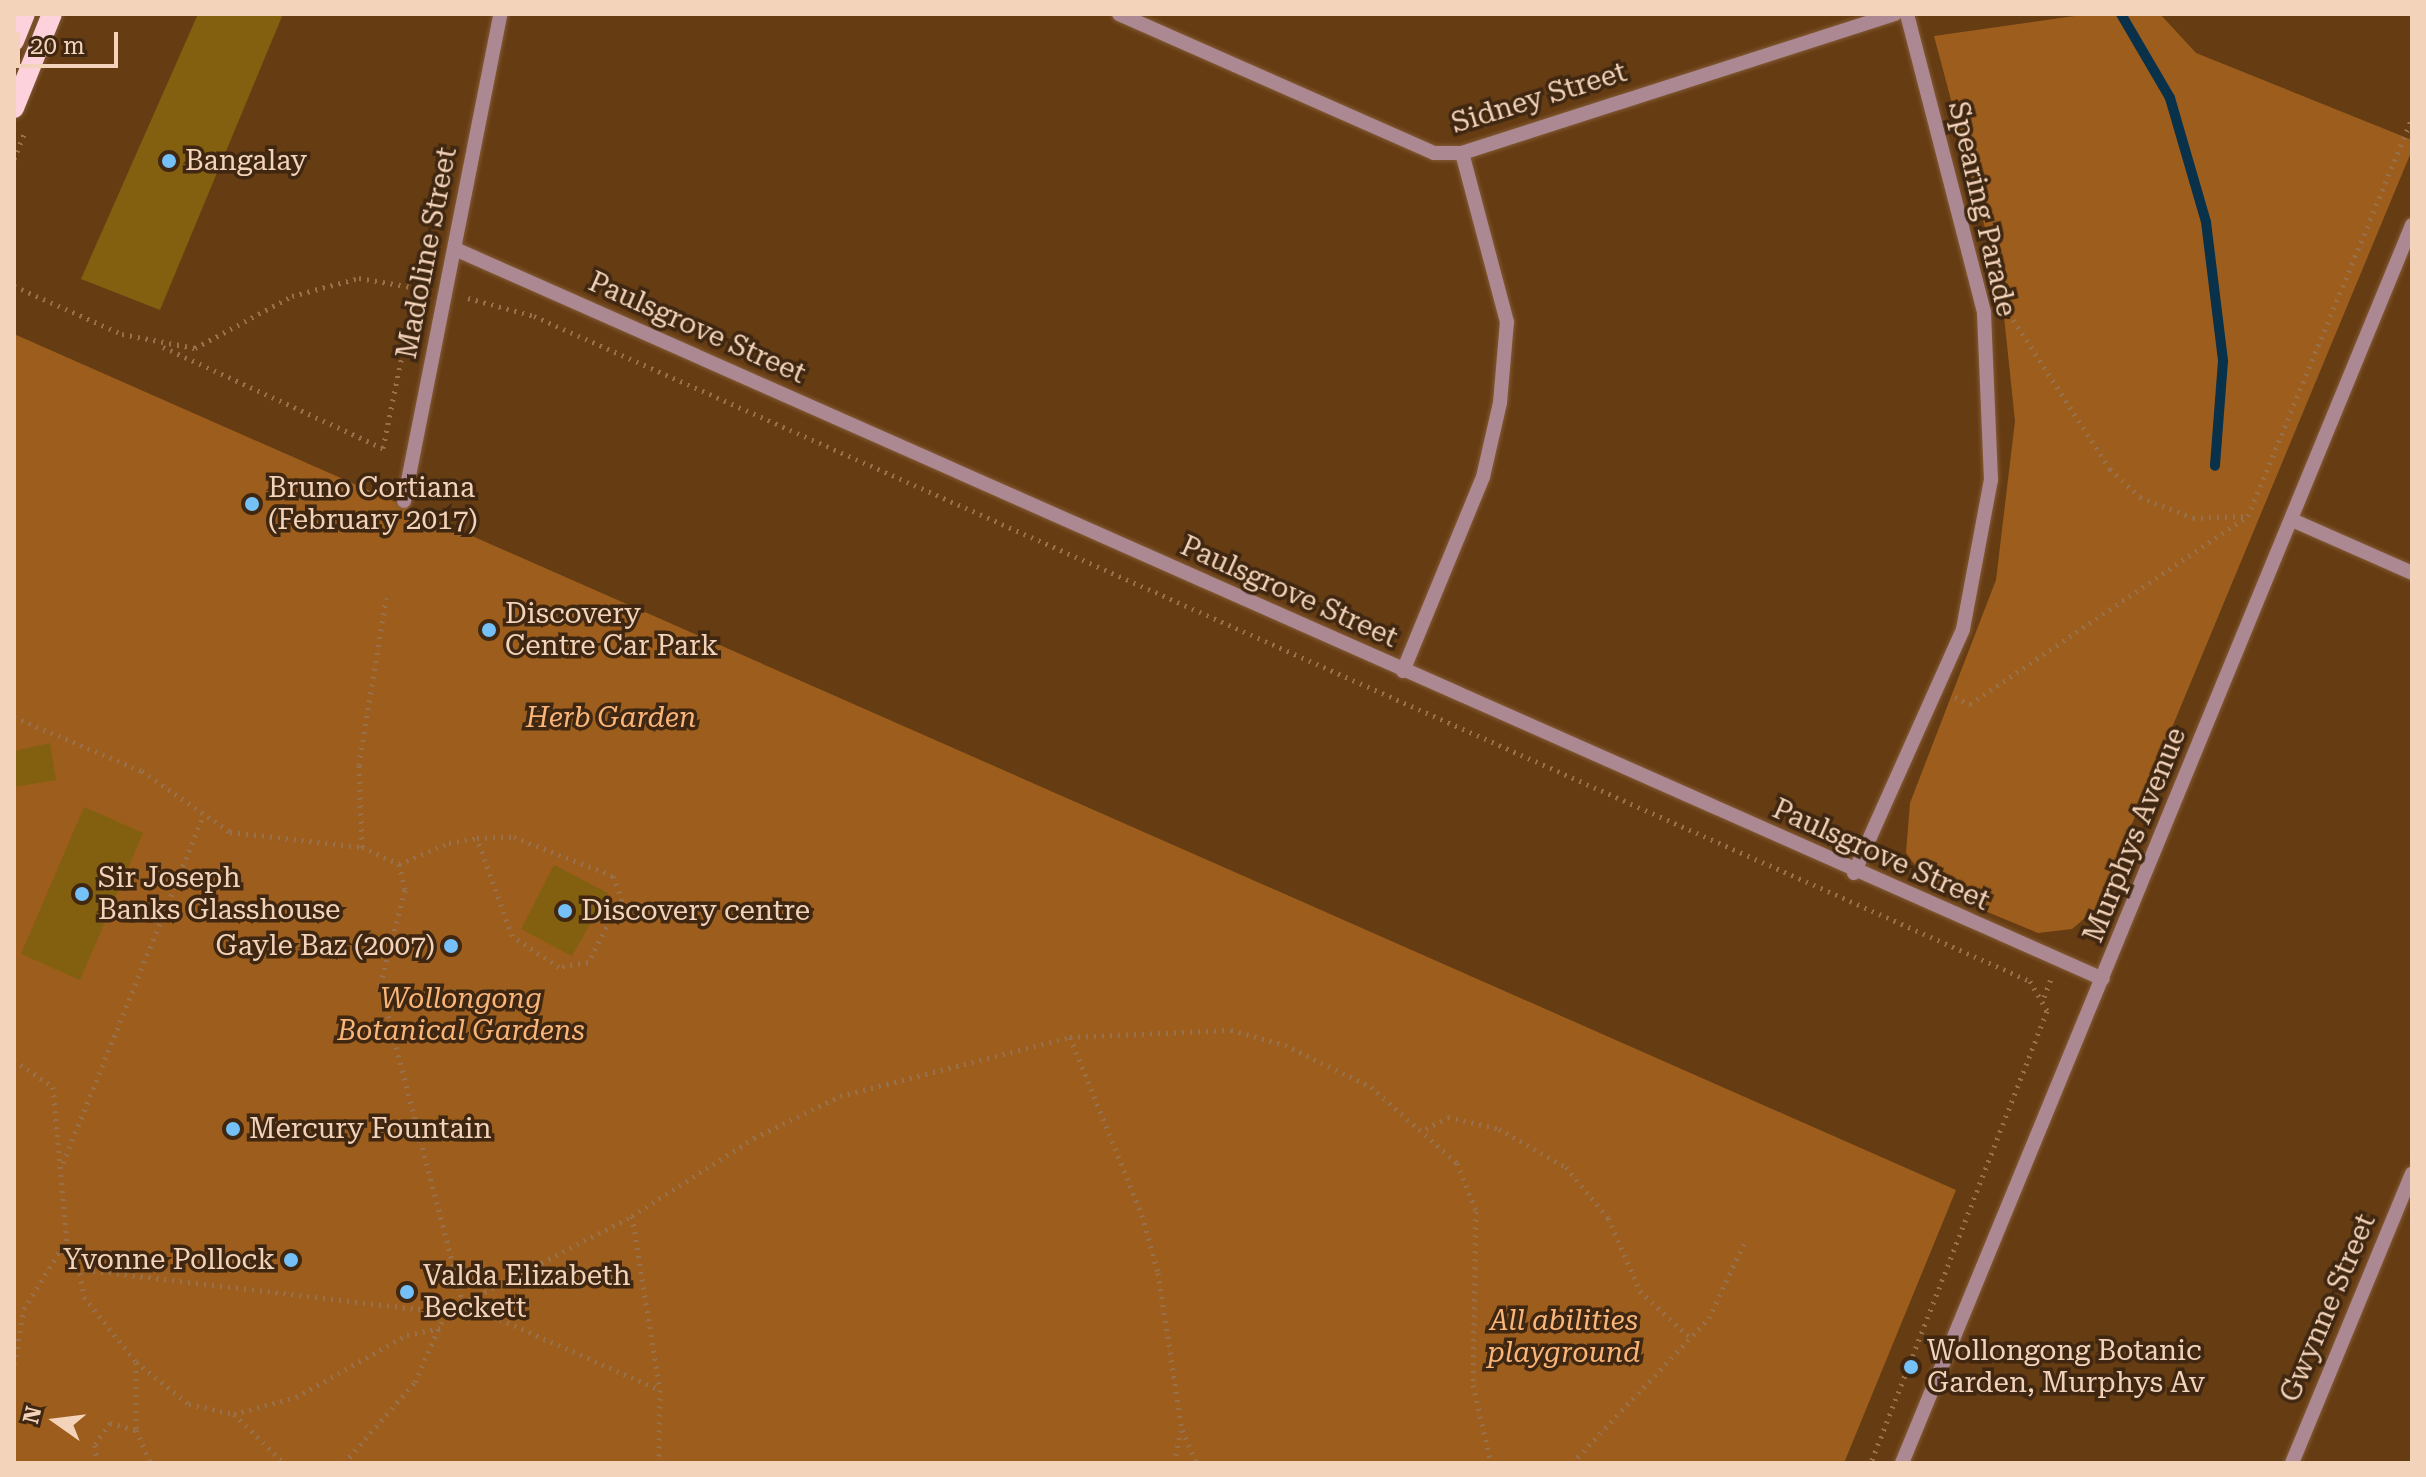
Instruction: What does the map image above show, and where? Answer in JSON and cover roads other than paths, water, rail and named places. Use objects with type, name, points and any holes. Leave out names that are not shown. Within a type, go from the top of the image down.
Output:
[{"type":"main road","points":[[14,41],[25,14]]},
{"type":"main road","points":[[14,108],[52,14]]},
{"type":"street","name":"Madoline Street","points":[[404,501],[500,14]]},
{"type":"street","name":"Sidney Street","points":[[1119,14],[1434,153],[1462,153],[1895,14]]},
{"type":"street","name":"Spearing Parade","points":[[1854,873],[1963,629],[1991,480],[1977,285],[1907,14]]},
{"type":"street","points":[[1403,671],[1483,477],[1500,403],[1507,322],[1462,153]]},
{"type":"street","name":"Murphys Avenue","points":[[1902,1463],[2412,225]]},
{"type":"street","name":"Paulsgrove Street","points":[[455,249],[1854,873],[2103,979]]},
{"type":"street","points":[[2292,520],[2412,573]]},
{"type":"street","name":"Gwynne Street","points":[[2292,1463],[2412,1174]]},
{"type":"waterway","points":[[2121,14],[2170,98],[2206,222],[2223,361],[2215,466]]},
{"type":"place","name":"Bangalay","points":[[169,161]]},
{"type":"place","name":"Bruno Cortiana (February 2017)","points":[[252,504]]},
{"type":"place","name":"Discovery Centre Car Park","points":[[489,630]]},
{"type":"place","name":"Sir Joseph Banks Glasshouse","points":[[82,894]]},
{"type":"place","name":"Discovery centre","points":[[565,911]]},
{"type":"place","name":"Gayle Baz (2007)","points":[[451,946]]},
{"type":"place","name":"Mercury Fountain","points":[[233,1129]]},
{"type":"place","name":"Yvonne Pollock","points":[[291,1260]]},
{"type":"place","name":"Valda Elizabeth Beckett","points":[[407,1292]]},
{"type":"place","name":"Wollongong Botanic Garden, Murphys Av","points":[[1911,1367]]},
{"type":"park label","name":"Herb Garden","points":[[611,718]]},
{"type":"park label","name":"Wollongong Botanical Gardens","points":[[461,1015]]},
{"type":"park label","name":"All abilities playground","points":[[1564,1337]]}]
